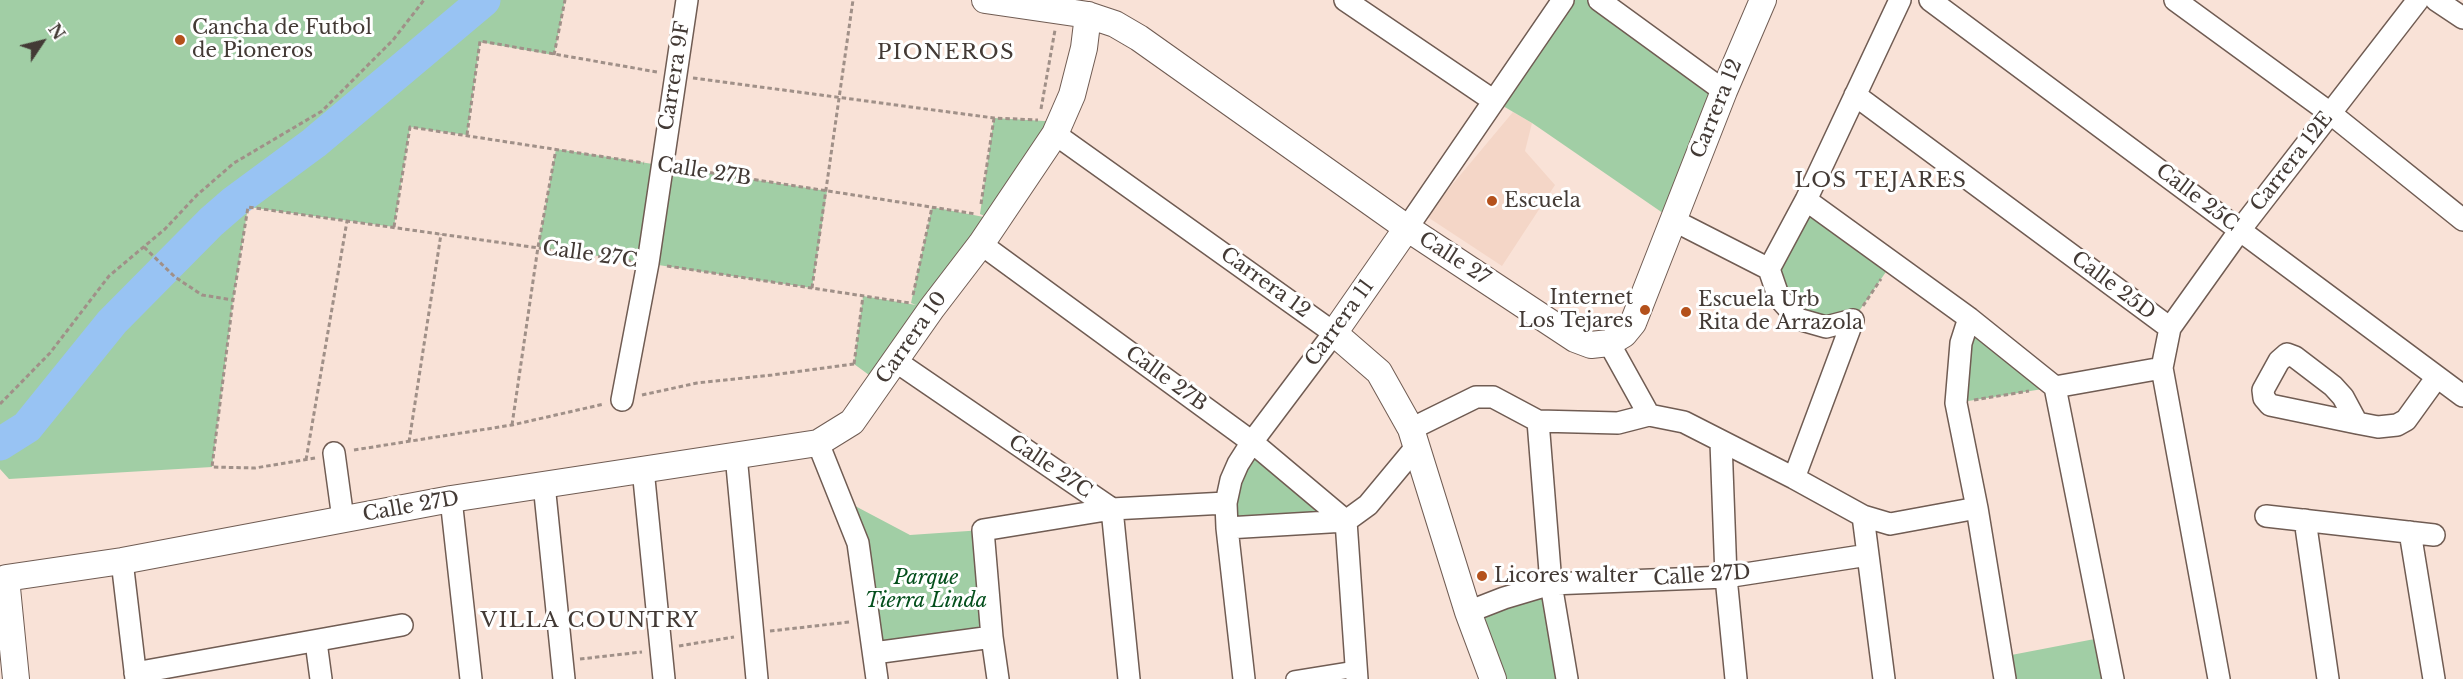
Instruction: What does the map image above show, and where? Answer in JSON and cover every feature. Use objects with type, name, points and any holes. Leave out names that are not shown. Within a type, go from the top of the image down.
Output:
[{"type":"street","name":"Carrera 9F","points":[[622,400],[648,263],[687,0]]},
{"type":"street","name":"Calle 27","points":[[985,0],[1058,11],[1088,8],[1138,38],[1407,228],[1575,339],[1591,345],[1609,343]]},
{"type":"street","points":[[1345,0],[1494,101]]},
{"type":"street","name":"Carrera 11","points":[[1244,679],[1226,503],[1238,464],[1334,333],[1563,0]]},
{"type":"street","name":"Carrera 12","points":[[1609,343],[1624,334],[1634,323],[1672,220],[1763,0]]},
{"type":"street","points":[[1769,269],[1806,200],[1900,0]]},
{"type":"street","name":"Calle 25C","points":[[1930,0],[2463,396]]},
{"type":"street","points":[[2175,0],[2330,113],[2463,220]]},
{"type":"street","name":"Carrera 12E","points":[[2170,328],[2240,230],[2418,0]]},
{"type":"street","points":[[2436,0],[2463,18]]},
{"type":"street","points":[[1610,4],[1724,91]]},
{"type":"street","name":"Carrera 10","points":[[818,443],[852,422],[894,360],[981,243],[1047,127],[1072,95],[1084,48],[1088,8]]},
{"type":"street","name":"Calle 25D","points":[[1856,95],[2170,328],[2162,368],[2218,679]]},
{"type":"street","name":"Carrera 12","points":[[1047,127],[1334,333],[1379,372],[1414,437],[1468,612],[1493,679]]},
{"type":"street","points":[[1806,200],[1969,318],[2055,387],[2113,679]]},
{"type":"street","points":[[1672,220],[1769,269],[1779,298],[1798,319],[1826,327],[1853,320]]},
{"type":"street","name":"Calle 27B","points":[[981,243],[1252,442],[1346,521]]},
{"type":"street","points":[[1969,318],[1960,343],[1956,403],[1977,508],[2005,679]]},
{"type":"street","points":[[1794,478],[1853,320]]},
{"type":"street","points":[[1609,343],[1649,415]]},
{"type":"street","name":"Calle 27C","points":[[894,360],[1112,509],[1226,503]]},
{"type":"street","points":[[2055,387],[2162,368]]},
{"type":"street","points":[[2357,423],[2378,427],[2397,425],[2406,420],[2437,377]]},
{"type":"street","points":[[1227,528],[1346,521],[1368,506],[1414,437],[1476,397],[1493,397],[1538,422],[1618,423],[1649,415],[1684,422],[1863,516],[1890,524],[1977,508]]},
{"type":"street","points":[[1538,422],[1551,584],[1567,679]]},
{"type":"street","points":[[1721,442],[1726,577],[1736,679]]},
{"type":"street","points":[[818,443],[858,543],[877,679]]},
{"type":"street","name":"Calle 27D","points":[[16,679],[6,578],[122,561],[451,499],[818,443]]},
{"type":"street","points":[[334,453],[343,519]]},
{"type":"street","points":[[736,455],[757,679]]},
{"type":"street","points":[[643,469],[664,679]]},
{"type":"street","points":[[544,484],[563,670]]},
{"type":"street","points":[[451,499],[471,679]]},
{"type":"street","points":[[998,679],[983,530],[1112,509],[1129,679]]},
{"type":"street","points":[[1863,516],[1884,679]]},
{"type":"street","points":[[2266,516],[2434,535]]},
{"type":"street","points":[[2305,520],[2328,679]]},
{"type":"street","points":[[1294,679],[1357,674],[1346,521]]},
{"type":"street","points":[[2410,532],[2434,679]]},
{"type":"street","name":"Calle 27D","points":[[1468,612],[1551,584],[1726,577],[1868,555]]},
{"type":"street","points":[[122,561],[135,676],[203,670],[316,642],[402,625]]},
{"type":"street","points":[[874,653],[992,637]]},
{"type":"street","points":[[316,642],[321,679]]},
{"type":"path","points":[[0,404],[50,352],[109,276],[144,247],[197,195],[234,163],[322,111],[393,40],[424,0]]},
{"type":"path","points":[[554,55],[565,0]]},
{"type":"path","points":[[812,288],[853,0]]},
{"type":"path","points":[[467,135],[480,41],[677,75],[1047,127],[1058,11]]},
{"type":"path","name":"Calle 27B","points":[[394,227],[410,127],[980,214],[994,118]]},
{"type":"path","points":[[512,425],[538,247],[556,149]]},
{"type":"path","name":"Calle 27C","points":[[233,300],[248,207],[538,247],[911,303],[932,207]]},
{"type":"path","points":[[306,460],[347,220]]},
{"type":"path","points":[[409,442],[441,234]]},
{"type":"path","points":[[144,247],[175,277],[202,295],[233,300],[212,467],[255,468],[306,460],[334,453],[512,425],[697,383],[854,364],[863,296]]},
{"type":"path","points":[[1853,320],[1892,263]]},
{"type":"path","points":[[1956,403],[2055,387]]},
{"type":"path","points":[[563,670],[753,633],[870,619]]},
{"type":"shaded area","name":"Escuela","points":[[1513,112],[1532,123],[1525,151],[1555,185],[1502,266],[1426,216]]},
{"type":"green space","points":[[0,0],[565,0],[554,55],[480,42],[467,135],[410,127],[394,227],[248,207],[233,300],[212,467],[9,479],[0,469]]},
{"type":"green space","points":[[1565,0],[1599,0],[1724,91],[1673,220],[1532,123],[1503,106]]},
{"type":"green space","points":[[994,118],[1061,122],[880,383],[854,364],[863,296],[916,305],[911,303],[932,207],[989,218],[980,214]]},
{"type":"green space","points":[[556,149],[827,191],[812,288],[538,247]]},
{"type":"green space","points":[[1806,200],[1892,263],[1853,320],[1798,319],[1769,269]]},
{"type":"green space","points":[[1969,318],[2055,387],[1956,403]]},
{"type":"green space","points":[[1252,447],[1346,521],[1227,528]]},
{"type":"green space","name":"Parque Tierra Linda","points":[[840,498],[910,535],[983,530],[992,637],[874,653]]},
{"type":"green space","points":[[1551,584],[1567,679],[1493,679],[1468,612]]},
{"type":"green space","points":[[2105,637],[2113,679],[2005,679],[2001,657]]},
{"type":"waterway","points":[[0,444],[27,427],[112,322],[211,222],[234,202],[314,143],[484,0]]},
{"type":"place","name":"Cancha de Futbol de Pioneros","points":[[180,40]]},
{"type":"place","name":"Escuela","points":[[1492,201]]},
{"type":"place","name":"Internet Los Tejares","points":[[1645,310]]},
{"type":"place","name":"Escuela Urb Rita de Arrazola","points":[[1686,312]]},
{"type":"place","name":"Licores walter","points":[[1482,576]]},
{"type":"district","name":"PIONEROS","points":[[946,53]]},
{"type":"district","name":"LOS TEJARES","points":[[1881,181]]},
{"type":"district","name":"VILLA COUNTRY","points":[[590,621]]}]
